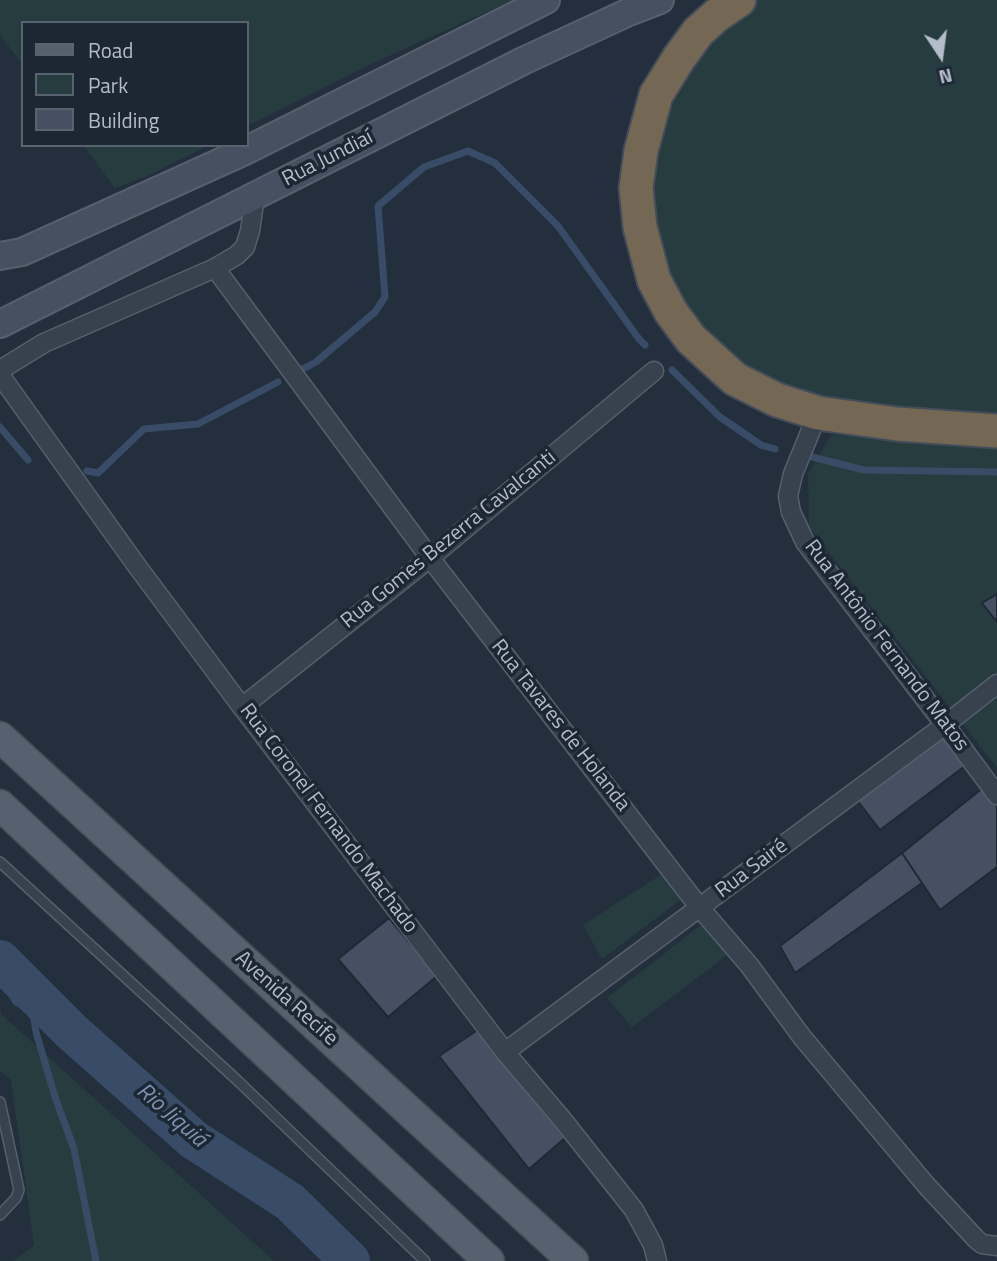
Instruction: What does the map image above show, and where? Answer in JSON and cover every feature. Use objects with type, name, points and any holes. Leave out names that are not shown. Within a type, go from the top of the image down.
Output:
[{"type":"highway","points":[[739,0],[698,32],[679,58],[656,95],[641,151],[636,187],[640,227],[654,280],[671,312],[691,340],[735,379],[777,400],[818,413],[897,424],[997,431]]},
{"type":"main road","name":"Rua Jundiaí","points":[[0,256],[22,252],[245,151],[546,0]]},
{"type":"main road","name":"Rua Jundiaí","points":[[9,320],[525,60],[660,0]]},
{"type":"main road","name":"Avenida Recife","points":[[0,737],[573,1261]]},
{"type":"main road","points":[[0,805],[489,1261]]},
{"type":"street","points":[[215,268],[245,247],[255,196]]},
{"type":"street","name":"Rua Coronel Fernando Machado","points":[[215,268],[44,343],[0,372],[137,566],[242,707],[505,1052],[634,1210],[653,1245],[657,1261]]},
{"type":"street","name":"Rua Tavares de Holanda","points":[[215,268],[430,558],[700,908],[749,965],[811,1047],[926,1185],[976,1239],[982,1244],[997,1246]]},
{"type":"street","name":"Rua Gomes Bezerra Cavalcanti","points":[[242,707],[430,558],[654,371]]},
{"type":"street","name":"Rua Antônio Fernando Matos","points":[[818,413],[793,474],[788,496],[791,512],[805,542],[997,795]]},
{"type":"street","name":"Rua Sairé","points":[[505,1052],[946,725],[997,684]]},
{"type":"lane","points":[[0,862],[237,1080],[425,1261]]},
{"type":"lane","points":[[0,1102],[19,1189],[16,1198],[0,1215]]},
{"type":"green space","points":[[0,0],[513,0],[371,64],[248,126],[248,21],[21,21],[21,62],[0,35]]},
{"type":"green space","points":[[739,0],[997,0],[997,431],[897,424],[856,401],[777,400],[678,342],[648,257],[656,95]]},
{"type":"green space","points":[[84,147],[205,147],[147,176],[115,188]]},
{"type":"green space","points":[[831,435],[997,438],[997,768],[809,527],[808,474]]},
{"type":"green space","points":[[662,874],[683,898],[602,959],[583,925]]},
{"type":"green space","points":[[705,922],[727,955],[632,1027],[607,998]]},
{"type":"green space","points":[[0,1004],[1,1014],[274,1261],[13,1261],[34,1245],[11,1080],[0,1071]]},
{"type":"building","points":[[997,594],[997,622],[982,603]]},
{"type":"building","points":[[941,734],[965,766],[880,830],[857,800]]},
{"type":"building","points":[[984,787],[997,804],[997,867],[940,910],[902,853]]},
{"type":"building","points":[[902,853],[922,883],[795,973],[780,946]]},
{"type":"building","points":[[389,918],[437,976],[388,1017],[338,959]]},
{"type":"building","points":[[479,1029],[565,1138],[529,1169],[439,1056]]},
{"type":"waterway","points":[[299,371],[316,362],[375,312],[385,297],[378,206],[424,167],[468,151],[495,163],[558,226],[645,345]]},
{"type":"waterway","points":[[672,370],[720,417],[761,445],[775,449]]},
{"type":"waterway","points":[[87,471],[98,473],[144,429],[198,424],[278,382]]},
{"type":"waterway","points":[[0,427],[28,460]]},
{"type":"waterway","points":[[812,457],[864,470],[997,472]]},
{"type":"waterway","name":"Rio Jiquiá","points":[[0,960],[72,1032],[194,1140],[290,1202],[350,1261]]},
{"type":"waterway","points":[[1,961],[15,1001],[33,1013],[55,1097],[74,1149],[96,1261]]}]
